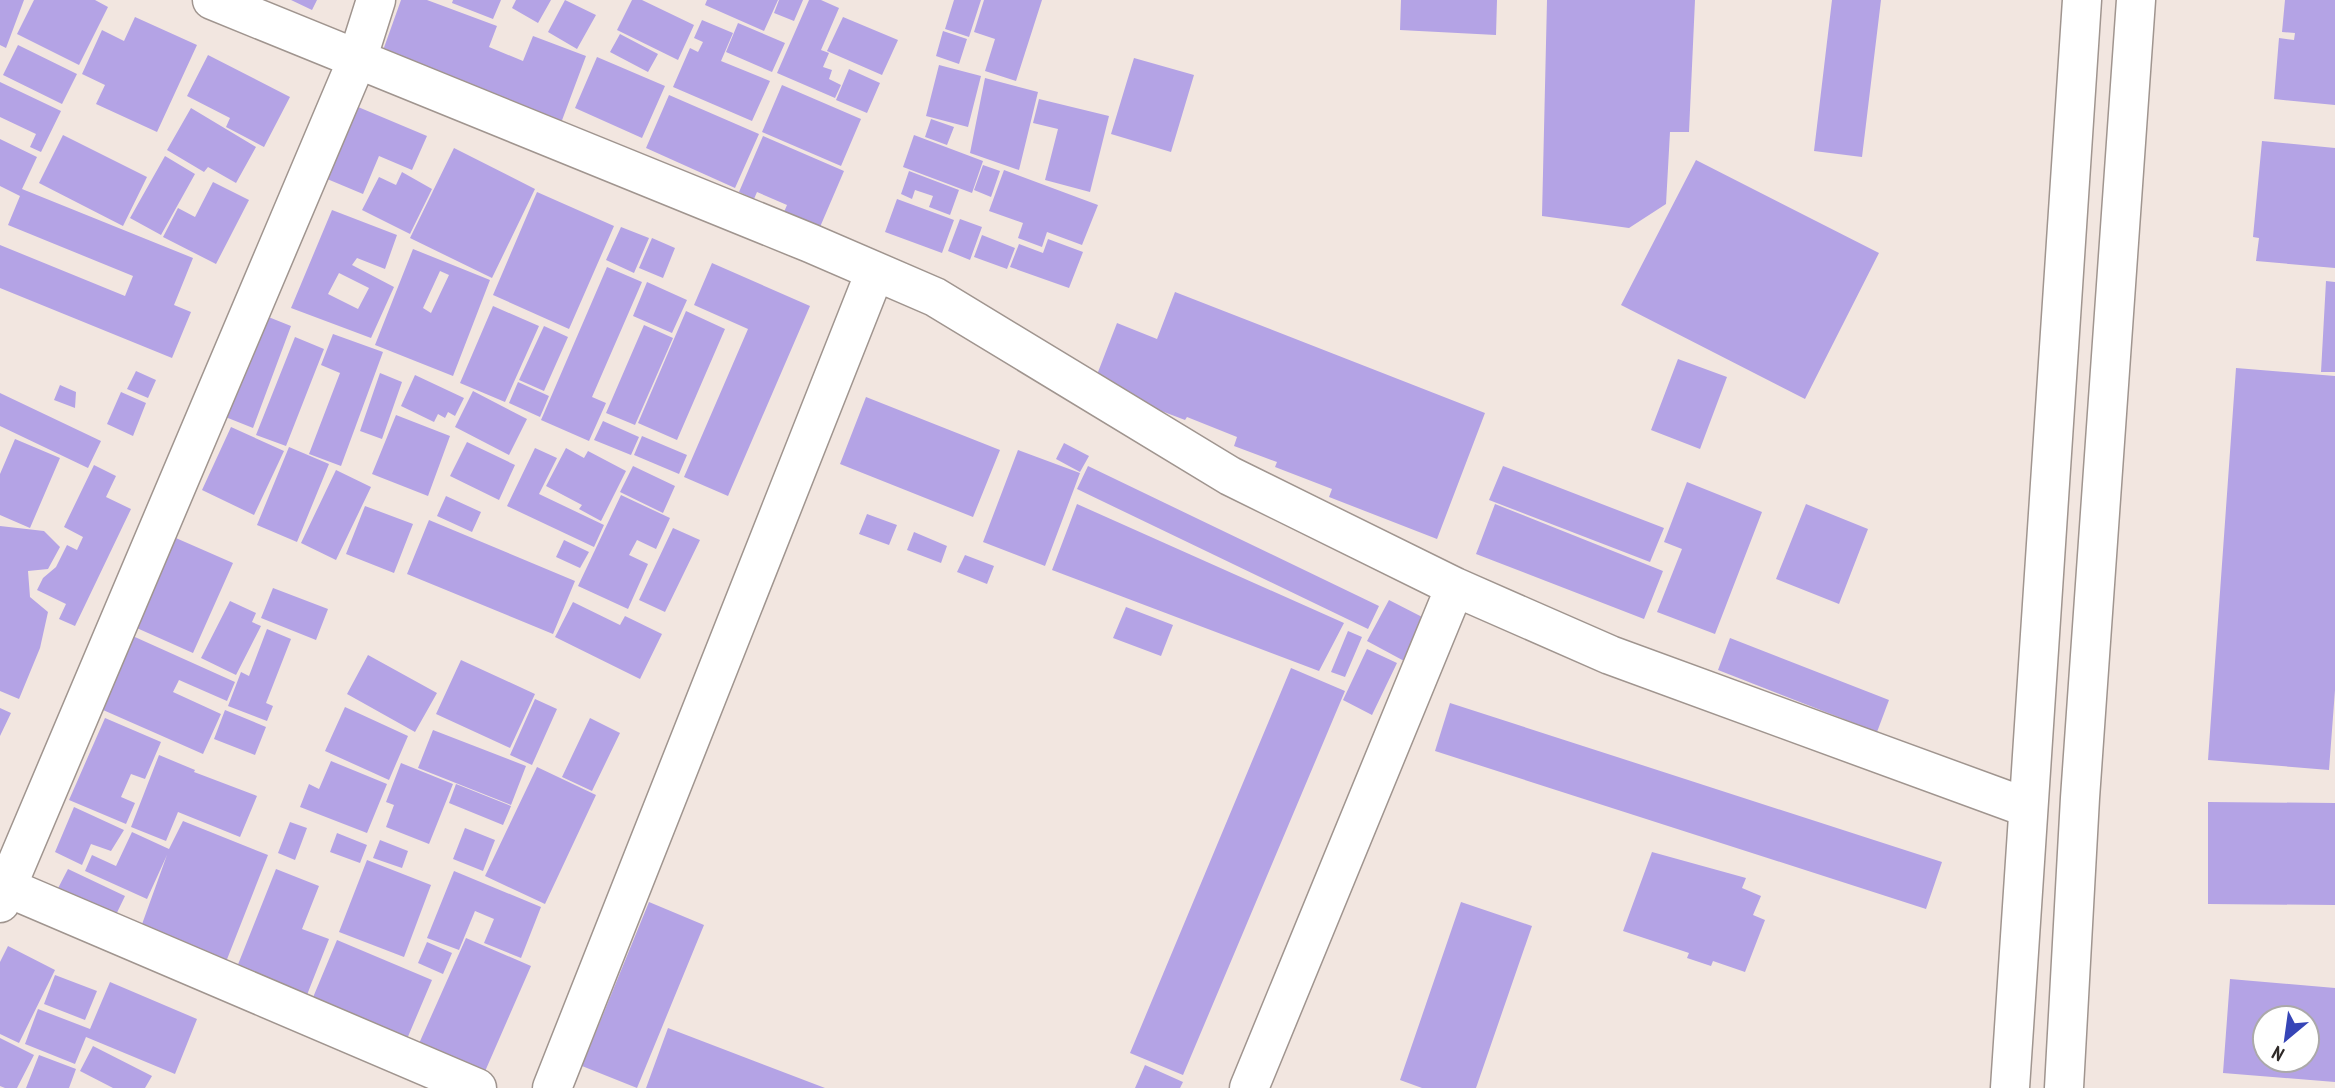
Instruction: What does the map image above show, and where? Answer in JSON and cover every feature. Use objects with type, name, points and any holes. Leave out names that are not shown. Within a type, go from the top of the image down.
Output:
[{"type":"street","points":[[212,0],[934,297],[1230,476],[1455,587],[1610,655],[2028,808]]},
{"type":"street","points":[[376,0],[356,60],[3,895],[477,1088]]},
{"type":"street","points":[[2010,1088],[2082,0]]},
{"type":"street","points":[[2064,1088],[2080,798],[2136,0]]},
{"type":"street","points":[[552,1088],[875,272]]},
{"type":"street","points":[[1249,1088],[1455,587]]},
{"type":"building","points":[[0,0],[24,0],[6,48],[0,45]]},
{"type":"building","points":[[34,0],[95,0],[108,7],[79,65],[17,34]]},
{"type":"building","points":[[291,0],[317,0],[312,10]]},
{"type":"building","points":[[401,0],[427,0],[497,26],[489,47],[523,61],[533,36],[586,56],[561,123],[381,56]]},
{"type":"building","points":[[453,0],[501,0],[493,19],[452,3]]},
{"type":"building","points":[[516,0],[551,0],[538,23],[512,8]]},
{"type":"building","points":[[565,0],[596,15],[577,49],[548,32]]},
{"type":"building","points":[[632,0],[642,0],[694,25],[678,60],[617,30]]},
{"type":"building","points":[[707,0],[778,0],[764,31],[705,5]]},
{"type":"building","points":[[779,0],[803,0],[794,21],[774,13]]},
{"type":"building","points":[[809,0],[821,0],[839,8],[821,50],[829,53],[823,67],[832,70],[829,79],[841,85],[835,98],[777,73]]},
{"type":"building","points":[[954,0],[981,0],[969,37],[945,29]]},
{"type":"building","points":[[984,0],[1042,0],[1016,81],[985,71],[995,39],[974,32]]},
{"type":"building","points":[[1401,0],[1497,0],[1496,35],[1400,30]]},
{"type":"building","points":[[1547,0],[1695,0],[1689,132],[1670,132],[1666,204],[1629,228],[1542,216]]},
{"type":"building","points":[[1832,0],[1881,0],[1862,157],[1814,151]]},
{"type":"building","points":[[2285,0],[2335,0],[2335,105],[2274,99],[2279,38],[2294,40],[2295,33],[2282,32]]},
{"type":"building","points":[[135,17],[197,45],[157,132],[96,104],[105,85],[82,74],[102,30],[124,41]]},
{"type":"building","points":[[843,17],[898,40],[882,75],[827,51]]},
{"type":"building","points":[[702,20],[733,33],[721,61],[770,81],[752,121],[673,87],[690,48],[698,52],[703,42],[694,38]]},
{"type":"building","points":[[738,23],[785,43],[772,72],[726,52]]},
{"type":"building","points":[[943,31],[967,39],[959,64],[936,56]]},
{"type":"building","points":[[620,34],[658,54],[648,72],[610,52]]},
{"type":"building","points":[[18,45],[77,74],[62,104],[3,75]]},
{"type":"building","points":[[208,55],[290,97],[264,147],[226,127],[230,118],[187,96]]},
{"type":"building","points":[[597,57],[665,86],[642,138],[575,108]]},
{"type":"building","points":[[1134,58],[1194,75],[1171,152],[1111,134]]},
{"type":"building","points":[[939,65],[981,76],[968,127],[926,116]]},
{"type":"building","points":[[849,69],[880,83],[867,113],[836,100]]},
{"type":"building","points":[[985,78],[1038,92],[1019,170],[970,153]]},
{"type":"building","points":[[0,82],[61,111],[41,152],[30,147],[36,134],[0,117]]},
{"type":"building","points":[[782,85],[861,119],[841,166],[762,132]]},
{"type":"building","points":[[669,95],[759,134],[735,188],[646,148]]},
{"type":"building","points":[[1039,99],[1109,116],[1090,192],[1045,180],[1058,129],[1033,123]]},
{"type":"building","points":[[351,104],[427,136],[412,170],[379,156],[363,194],[320,176]]},
{"type":"building","points":[[191,108],[256,147],[236,183],[208,167],[204,172],[167,150]]},
{"type":"building","points":[[931,119],[954,127],[947,145],[925,137]]},
{"type":"building","points":[[63,135],[147,177],[123,226],[39,183]]},
{"type":"building","points":[[914,135],[983,161],[972,193],[903,167]]},
{"type":"building","points":[[763,136],[844,171],[820,227],[784,212],[787,205],[757,192],[754,199],[739,192]]},
{"type":"building","points":[[0,139],[37,157],[22,189],[193,258],[174,305],[191,312],[172,358],[0,288],[0,245],[125,296],[133,276],[8,225],[20,196],[0,186]]},
{"type":"building","points":[[2262,141],[2335,148],[2335,268],[2256,261],[2259,238],[2253,237]]},
{"type":"building","points":[[454,148],[535,189],[492,278],[410,238]]},
{"type":"building","points":[[165,156],[195,174],[161,235],[130,218]]},
{"type":"building","points":[[1696,160],[1879,253],[1805,399],[1621,305]]},
{"type":"building","points":[[983,165],[1000,171],[991,197],[974,190]]},
{"type":"building","points":[[1004,170],[1098,205],[1082,245],[1047,232],[1042,247],[1018,238],[1023,223],[989,211]]},
{"type":"building","points":[[909,171],[959,190],[950,215],[929,207],[933,196],[915,190],[912,199],[901,194]]},
{"type":"building","points":[[402,172],[432,189],[410,234],[362,210],[379,177],[396,185]]},
{"type":"building","points":[[213,182],[249,200],[216,264],[163,237],[178,208],[195,217]]},
{"type":"building","points":[[537,192],[614,226],[569,329],[493,295]]},
{"type":"building","points":[[897,199],[954,220],[942,253],[885,232]]},
{"type":"building","points":[[332,210],[397,235],[385,269],[357,258],[352,265],[394,287],[371,338],[291,308]],"holes":[[[339,273],[369,288],[358,309],[328,294]]]},
{"type":"building","points":[[960,219],[982,227],[970,260],[948,251]]},
{"type":"building","points":[[621,227],[649,238],[634,273],[606,260]]},
{"type":"building","points":[[982,235],[1015,248],[1007,269],[974,257]]},
{"type":"building","points":[[652,238],[675,248],[663,278],[639,268]]},
{"type":"building","points":[[1048,239],[1083,252],[1069,288],[1010,267],[1019,244],[1043,253]]},
{"type":"building","points":[[413,249],[490,280],[453,376],[375,345]],"holes":[[[440,271],[449,275],[431,313],[423,308]]]},
{"type":"building","points":[[712,263],[810,306],[728,496],[684,477],[748,329],[694,305]]},
{"type":"building","points":[[607,267],[642,282],[592,397],[606,403],[589,441],[541,420]]},
{"type":"building","points":[[2326,281],[2335,282],[2335,372],[2321,372]]},
{"type":"building","points":[[647,282],[687,300],[672,333],[633,316]]},
{"type":"building","points":[[1175,292],[1485,413],[1437,539],[1329,497],[1332,489],[1275,467],[1277,462],[1234,446],[1237,437],[1093,385],[1117,323],[1157,339]]},
{"type":"building","points":[[493,306],[539,326],[505,402],[460,383]]},
{"type":"building","points":[[686,311],[725,329],[677,440],[638,423]]},
{"type":"building","points":[[261,314],[291,326],[253,428],[223,416]]},
{"type":"building","points":[[644,325],[673,338],[635,425],[606,413]]},
{"type":"building","points":[[544,326],[568,337],[544,391],[519,380]]},
{"type":"building","points":[[333,334],[383,352],[341,466],[309,454],[340,373],[321,365]]},
{"type":"building","points":[[295,337],[324,349],[286,446],[256,435]]},
{"type":"building","points":[[1678,359],[1727,377],[1700,449],[1651,430]]},
{"type":"building","points":[[2236,368],[2335,376],[2335,690],[2329,770],[2208,760]]},
{"type":"building","points":[[136,371],[156,380],[148,398],[127,389]]},
{"type":"building","points":[[380,373],[402,382],[382,439],[360,431]]},
{"type":"building","points":[[415,375],[464,398],[455,416],[448,412],[445,418],[438,414],[434,422],[401,406]]},
{"type":"building","points":[[518,382],[549,396],[540,417],[509,403]]},
{"type":"building","points":[[60,385],[76,392],[75,408],[54,400]]},
{"type":"building","points":[[473,391],[527,419],[509,455],[455,427]]},
{"type":"building","points":[[121,392],[146,403],[133,436],[107,424]]},
{"type":"building","points":[[0,393],[101,441],[88,468],[0,426]]},
{"type":"building","points":[[866,397],[1000,450],[973,517],[840,464]]},
{"type":"building","points":[[396,415],[450,436],[428,496],[372,474]]},
{"type":"building","points":[[603,421],[639,437],[631,455],[594,440]]},
{"type":"building","points":[[231,427],[284,451],[254,515],[202,490]]},
{"type":"building","points":[[642,436],[687,455],[679,474],[634,455]]},
{"type":"building","points":[[15,439],[60,458],[30,528],[0,515],[0,474]]},
{"type":"building","points":[[467,442],[515,465],[499,500],[450,476]]},
{"type":"building","points":[[1064,443],[1089,456],[1080,472],[1056,459]]},
{"type":"building","points":[[289,447],[329,464],[297,542],[257,525]]},
{"type":"building","points":[[535,448],[557,458],[539,494],[604,525],[594,547],[507,506]]},
{"type":"building","points":[[566,448],[584,458],[588,451],[626,471],[601,521],[579,509],[582,505],[546,486]]},
{"type":"building","points":[[1018,450],[1080,473],[1045,566],[983,542]]},
{"type":"building","points":[[94,465],[116,476],[106,497],[131,509],[75,626],[59,619],[66,604],[37,590],[43,578],[56,567],[67,545],[77,550],[83,537],[64,527]]},
{"type":"building","points":[[633,466],[675,486],[663,513],[620,492]]},
{"type":"building","points":[[1088,466],[1379,606],[1368,629],[1077,489]]},
{"type":"building","points":[[1503,466],[1664,528],[1650,562],[1489,500]]},
{"type":"building","points":[[336,470],[371,487],[336,560],[301,543]]},
{"type":"building","points":[[1687,482],[1762,512],[1715,634],[1657,612],[1682,549],[1664,542]]},
{"type":"building","points":[[621,495],[670,518],[656,549],[637,540],[629,555],[648,564],[628,609],[578,586]]},
{"type":"building","points":[[446,496],[481,512],[472,532],[437,516]]},
{"type":"building","points":[[1077,504],[1344,623],[1319,671],[1052,570]]},
{"type":"building","points":[[1495,504],[1663,571],[1644,619],[1476,554]]},
{"type":"building","points":[[1806,504],[1868,529],[1839,604],[1776,579]]},
{"type":"building","points":[[365,506],[413,524],[394,573],[346,554]]},
{"type":"building","points":[[867,514],[897,525],[889,545],[859,534]]},
{"type":"building","points":[[429,520],[575,581],[553,634],[407,574]]},
{"type":"building","points":[[0,526],[44,531],[60,547],[48,569],[28,571],[30,597],[48,612],[40,648],[19,699],[0,691]]},
{"type":"building","points":[[673,528],[700,540],[665,612],[639,600]]},
{"type":"building","points":[[914,532],[947,546],[941,563],[907,550]]},
{"type":"building","points":[[169,535],[233,563],[193,653],[130,625]]},
{"type":"building","points":[[564,540],[589,552],[580,568],[556,557]]},
{"type":"building","points":[[965,555],[994,566],[987,584],[957,572]]},
{"type":"building","points":[[273,588],[328,609],[316,640],[261,618]]},
{"type":"building","points":[[1389,600],[1428,620],[1406,662],[1367,641]]},
{"type":"building","points":[[230,601],[256,613],[252,622],[261,626],[236,675],[201,658]]},
{"type":"building","points":[[573,602],[620,625],[625,616],[662,634],[640,679],[555,637]]},
{"type":"building","points":[[1126,607],[1173,625],[1161,656],[1113,638]]},
{"type":"building","points":[[267,629],[291,639],[266,703],[273,706],[267,721],[228,706],[241,672],[249,676]]},
{"type":"building","points":[[1348,631],[1362,637],[1345,677],[1331,672]]},
{"type":"building","points":[[126,633],[235,682],[227,701],[179,680],[173,692],[221,714],[203,754],[94,706]]},
{"type":"building","points":[[1730,638],[1889,700],[1877,732],[1718,670]]},
{"type":"building","points":[[1367,649],[1397,663],[1372,715],[1343,700]]},
{"type":"building","points":[[368,655],[437,693],[415,732],[347,694]]},
{"type":"building","points":[[461,660],[535,694],[510,748],[436,714]]},
{"type":"building","points":[[1291,668],[1345,691],[1183,1075],[1130,1053]]},
{"type":"building","points":[[535,699],[557,709],[532,765],[510,755]]},
{"type":"building","points":[[1450,703],[1942,862],[1926,909],[1435,751]]},
{"type":"building","points":[[345,707],[408,736],[389,780],[325,751]]},
{"type":"building","points":[[0,708],[11,713],[0,736]]},
{"type":"building","points":[[225,710],[266,727],[255,755],[214,739]]},
{"type":"building","points":[[105,718],[161,742],[145,779],[131,774],[121,797],[135,803],[126,824],[69,800]]},
{"type":"building","points":[[590,718],[620,733],[592,791],[562,777]]},
{"type":"building","points":[[433,730],[526,766],[511,805],[418,768]]},
{"type":"building","points":[[159,755],[195,770],[194,772],[257,796],[240,837],[178,812],[166,841],[131,827]]},
{"type":"building","points":[[331,761],[387,784],[367,833],[300,807],[309,784],[319,789]]},
{"type":"building","points":[[401,763],[453,784],[429,844],[386,827],[394,805],[386,802]]},
{"type":"building","points":[[537,767],[596,795],[545,904],[485,876]]},
{"type":"building","points":[[456,784],[511,806],[503,825],[449,803]]},
{"type":"building","points":[[2208,802],[2335,803],[2335,905],[2208,904]]},
{"type":"building","points":[[74,807],[124,830],[111,851],[91,844],[82,865],[55,852]]},
{"type":"building","points":[[183,821],[268,855],[222,972],[137,938],[167,855],[147,899],[85,871],[92,855],[116,866],[132,832],[169,849]]},
{"type":"building","points":[[290,822],[307,828],[295,860],[278,853]]},
{"type":"building","points":[[465,828],[495,840],[483,871],[453,859]]},
{"type":"building","points":[[337,833],[367,845],[360,863],[330,852]]},
{"type":"building","points":[[380,840],[408,851],[402,868],[373,858]]},
{"type":"building","points":[[1652,852],[1746,878],[1742,888],[1761,896],[1753,915],[1765,920],[1745,972],[1713,961],[1711,966],[1687,958],[1689,953],[1623,931]]},
{"type":"building","points":[[367,860],[431,885],[404,957],[339,932]]},
{"type":"building","points":[[68,869],[125,896],[112,923],[54,896]]},
{"type":"building","points":[[276,869],[319,886],[302,929],[329,939],[303,1005],[233,977]]},
{"type":"building","points":[[454,871],[541,907],[521,958],[484,943],[494,919],[475,911],[459,950],[427,938]]},
{"type":"building","points":[[649,902],[704,925],[637,1088],[582,1066]]},
{"type":"building","points":[[1461,902],[1532,926],[1476,1088],[1422,1088],[1400,1080]]},
{"type":"building","points":[[466,938],[531,966],[483,1076],[417,1048]]},
{"type":"building","points":[[337,940],[432,980],[404,1046],[309,1007]]},
{"type":"building","points":[[427,942],[452,953],[443,974],[418,963]]},
{"type":"building","points":[[8,946],[55,970],[19,1043],[0,1034],[0,962]]},
{"type":"building","points":[[55,975],[97,991],[85,1020],[44,1004]]},
{"type":"building","points":[[2230,979],[2335,988],[2335,1082],[2223,1073]]},
{"type":"building","points":[[110,982],[197,1019],[175,1074],[86,1037],[75,1064],[25,1044],[38,1009],[90,1029]]},
{"type":"building","points":[[668,1028],[825,1088],[646,1088]]},
{"type":"building","points":[[0,1038],[34,1055],[17,1088],[0,1086]]},
{"type":"building","points":[[93,1046],[152,1076],[145,1088],[113,1088],[80,1071]]},
{"type":"building","points":[[39,1055],[76,1069],[69,1088],[26,1088]]},
{"type":"building","points":[[1145,1065],[1183,1082],[1180,1088],[1135,1088]]}]
